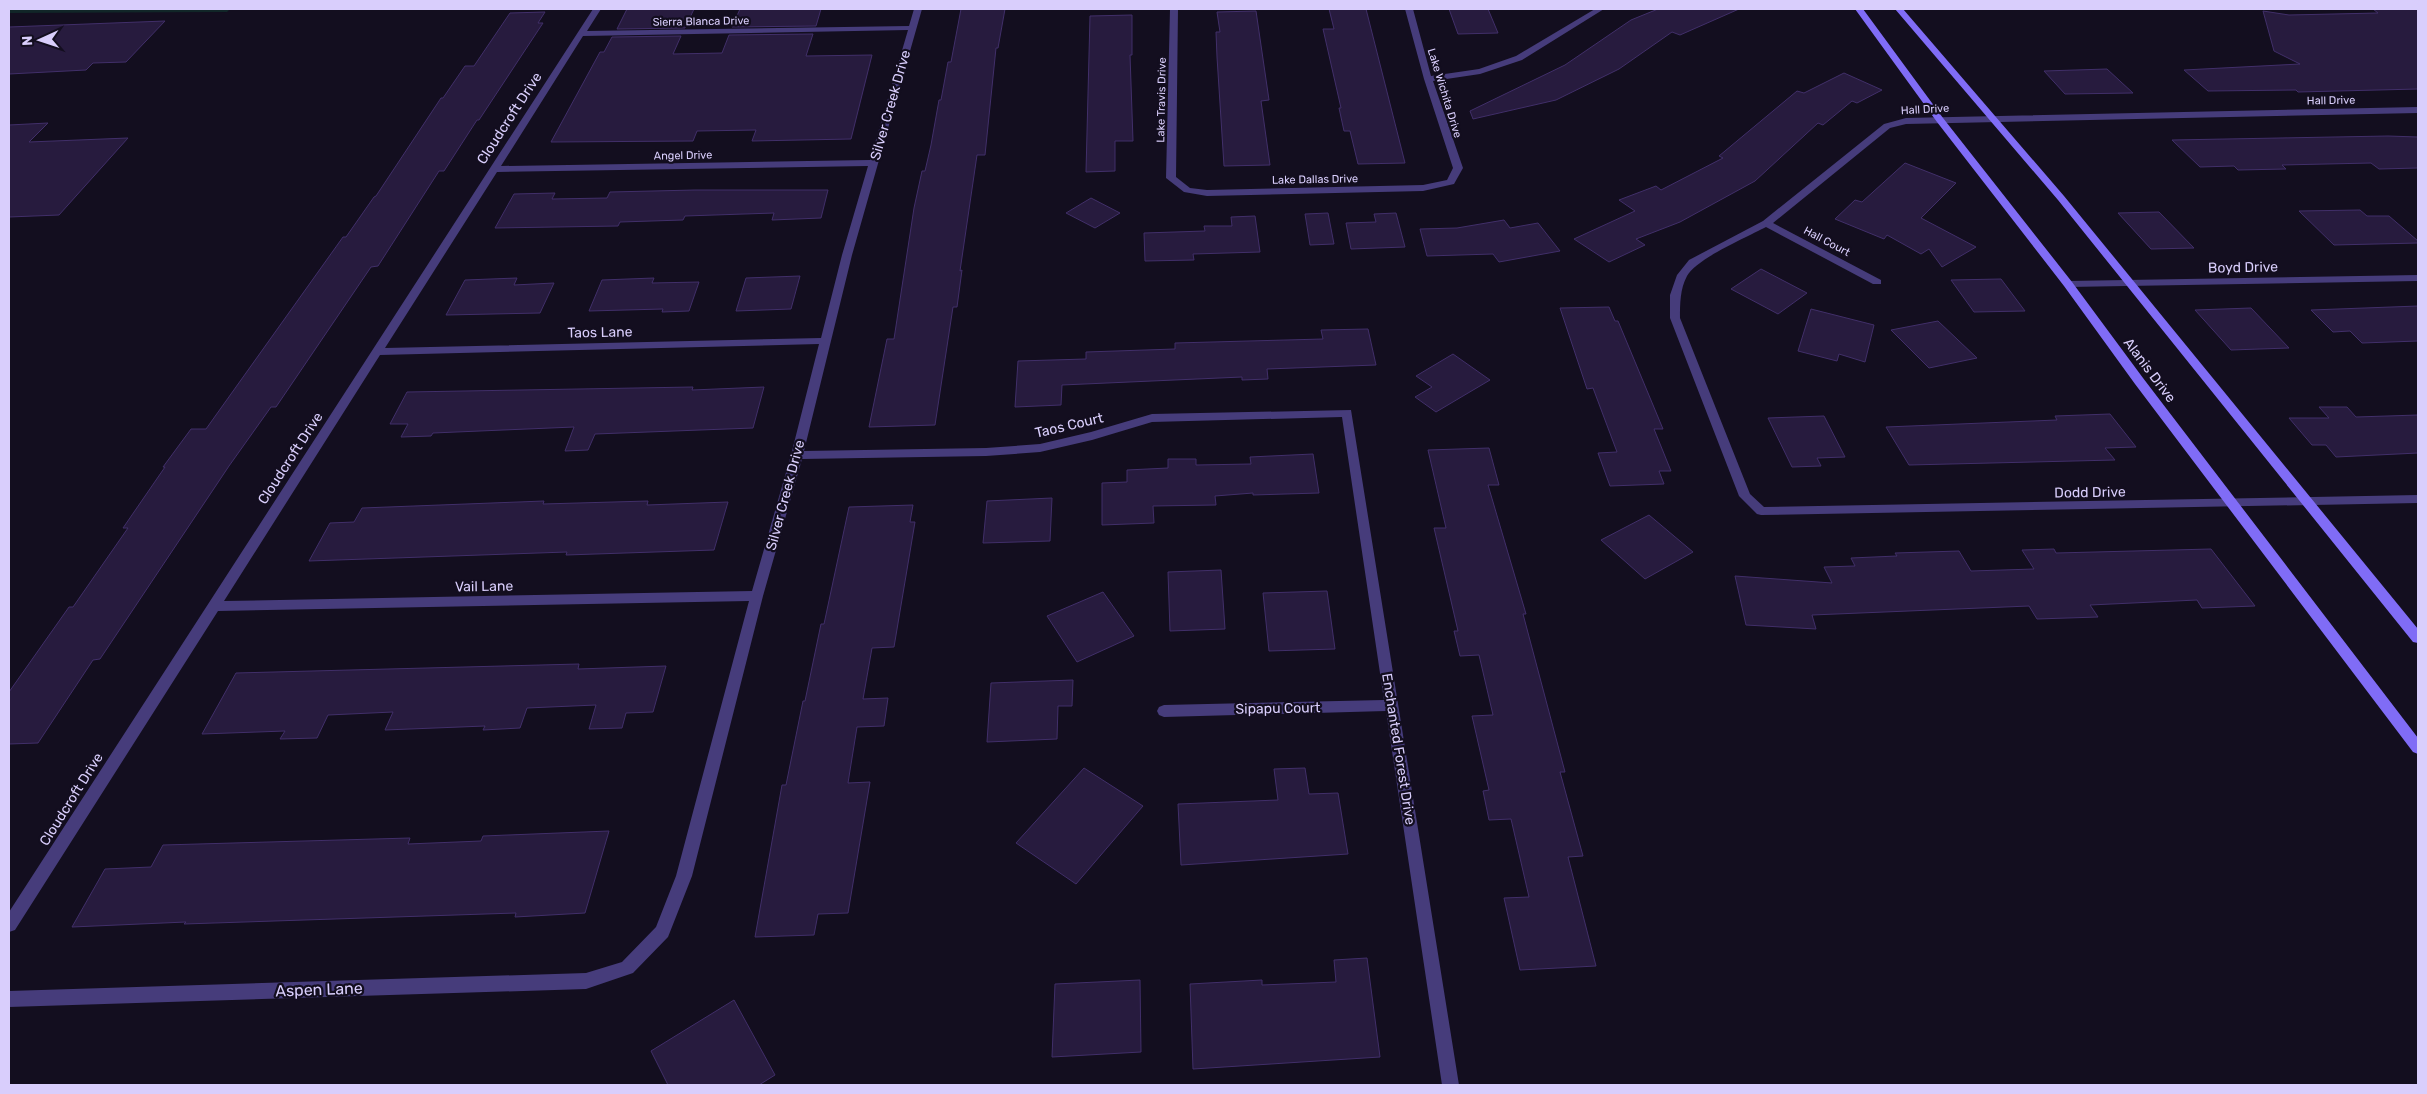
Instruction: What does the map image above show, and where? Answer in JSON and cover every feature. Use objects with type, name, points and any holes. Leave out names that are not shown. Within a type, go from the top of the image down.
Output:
[{"type":"main road","name":"Alanis Drive","points":[[1859,9],[1940,120],[2068,284],[2139,381],[2418,748]]},
{"type":"main road","points":[[1899,9],[2129,282],[2418,638]]},
{"type":"street","name":"Cloudcroft Drive","points":[[9,925],[597,9]]},
{"type":"street","name":"Silver Creek Drive","points":[[627,968],[662,932],[684,876],[757,596],[797,455],[824,341],[918,9]]},
{"type":"street","name":"Lake Travis Drive","points":[[1174,9],[1171,178],[1180,187]]},
{"type":"street","name":"Lake Wichita Drive","points":[[1409,9],[1428,79],[1458,168],[1451,182]]},
{"type":"street","points":[[1428,79],[1480,71],[1519,58],[1600,9]]},
{"type":"street","name":"Sierra Blanca Drive","points":[[580,34],[912,28]]},
{"type":"street","name":"Hall Drive","points":[[1761,511],[1745,496],[1675,318],[1676,295],[1682,275],[1693,262],[1766,223],[1887,126],[1906,121],[2418,110]]},
{"type":"street","name":"Angel Drive","points":[[494,169],[873,163]]},
{"type":"street","name":"Lake Dallas Drive","points":[[1180,187],[1193,192],[1207,192],[1413,188],[1451,182]]},
{"type":"street","name":"Hall Court","points":[[1766,223],[1877,282]]},
{"type":"street","name":"Boyd Drive","points":[[2068,284],[2418,278]]},
{"type":"street","name":"Taos Lane","points":[[377,352],[824,341]]},
{"type":"street","name":"Taos Court","points":[[797,455],[986,452],[1040,448],[1092,436],[1152,418],[1347,413]]},
{"type":"street","name":"Enchanted Forest Drive","points":[[1347,413],[1451,1085]]},
{"type":"street","name":"Dodd Drive","points":[[1761,511],[2234,504],[2418,499]]},
{"type":"street","name":"Vail Lane","points":[[212,606],[757,596]]},
{"type":"street","name":"Sipapu Court","points":[[1164,711],[1392,705]]},
{"type":"street","name":"Aspen Lane","points":[[9,999],[586,981],[627,968]]},
{"type":"green space","points":[[9,9],[230,9],[227,12],[9,13]]},
{"type":"building","points":[[627,9],[694,9],[685,28],[617,29]]},
{"type":"building","points":[[740,9],[821,9],[816,26],[732,27]]},
{"type":"building","points":[[961,9],[1005,9],[998,48],[996,48],[985,155],[977,155],[960,271],[962,270],[957,307],[953,307],[935,425],[869,427],[887,339],[894,339],[914,208],[922,171],[925,171],[948,62],[951,62]]},
{"type":"building","points":[[1329,9],[1366,9],[1405,163],[1358,164],[1350,131],[1344,131],[1339,108],[1341,108],[1323,29],[1334,29]]},
{"type":"building","points":[[1449,9],[1488,9],[1498,33],[1458,34]]},
{"type":"building","points":[[1658,9],[1739,9],[1680,35],[1672,32],[1619,69],[1556,100],[1473,119],[1470,111],[1565,65],[1631,20]]},
{"type":"building","points":[[2373,9],[2418,9],[2418,89],[2298,92],[2296,90],[2208,91],[2184,70],[2300,64],[2274,51],[2263,11],[2289,15],[2378,13]]},
{"type":"building","points":[[1256,11],[1269,100],[1261,101],[1270,165],[1224,166],[1216,32],[1220,32],[1217,12]]},
{"type":"building","points":[[545,12],[538,23],[543,23],[444,171],[439,171],[378,266],[371,267],[276,407],[271,407],[229,466],[100,659],[93,660],[38,743],[9,744],[9,692],[69,607],[73,607],[128,528],[123,528],[165,467],[163,467],[191,429],[206,429],[343,237],[346,237],[376,196],[441,98],[443,98],[465,66],[474,66],[510,13]]},
{"type":"building","points":[[1132,15],[1132,55],[1130,55],[1133,141],[1115,141],[1115,171],[1086,172],[1090,16]]},
{"type":"building","points":[[165,21],[126,62],[93,63],[86,70],[9,74],[9,27]]},
{"type":"building","points":[[813,34],[806,56],[872,55],[851,139],[752,141],[756,130],[697,131],[693,141],[551,142],[600,52],[604,52],[612,37],[681,36],[673,54],[722,53],[729,35]]},
{"type":"building","points":[[2107,69],[2133,93],[2065,94],[2044,71]]},
{"type":"building","points":[[1844,73],[1882,90],[1857,103],[1852,101],[1823,125],[1818,123],[1755,181],[1680,222],[1636,239],[1645,245],[1609,262],[1574,239],[1635,211],[1619,200],[1656,186],[1661,190],[1723,158],[1719,156],[1797,91],[1804,93]]},
{"type":"building","points":[[48,123],[29,142],[128,138],[59,215],[9,217],[9,125]]},
{"type":"building","points":[[2418,137],[2418,168],[2379,169],[2371,163],[2282,165],[2286,169],[2238,170],[2234,166],[2200,167],[2172,140]]},
{"type":"building","points":[[1905,163],[1956,183],[1921,218],[1976,247],[1942,267],[1929,249],[1921,254],[1887,235],[1884,239],[1835,219],[1855,200],[1862,202]]},
{"type":"building","points":[[828,190],[821,218],[772,220],[774,213],[685,216],[683,220],[620,222],[618,226],[495,228],[514,194],[555,193],[552,199],[607,198],[610,192]]},
{"type":"building","points":[[1091,198],[1120,213],[1095,228],[1066,213]]},
{"type":"building","points":[[2360,210],[2367,216],[2389,216],[2418,243],[2334,245],[2299,211]]},
{"type":"building","points":[[2159,212],[2194,248],[2151,249],[2118,213]]},
{"type":"building","points":[[1328,213],[1334,244],[1310,245],[1305,214]]},
{"type":"building","points":[[1396,213],[1405,247],[1351,249],[1346,223],[1376,222],[1374,214]]},
{"type":"building","points":[[1255,216],[1260,252],[1193,254],[1194,260],[1145,261],[1144,233],[1205,231],[1204,226],[1232,226],[1231,217]]},
{"type":"building","points":[[1504,220],[1510,228],[1538,223],[1560,251],[1499,262],[1493,254],[1427,256],[1420,229],[1457,228]]},
{"type":"building","points":[[1761,269],[1807,293],[1778,314],[1731,289]]},
{"type":"building","points":[[800,276],[791,309],[736,311],[746,278]]},
{"type":"building","points":[[517,278],[514,285],[554,283],[540,313],[446,315],[465,280]]},
{"type":"building","points":[[654,278],[652,283],[699,282],[689,311],[662,312],[663,309],[589,311],[602,280]]},
{"type":"building","points":[[2001,279],[2025,311],[1974,312],[1951,280]]},
{"type":"building","points":[[2418,306],[2418,341],[2362,343],[2350,331],[2333,332],[2311,310]]},
{"type":"building","points":[[1609,307],[1615,321],[1618,321],[1663,429],[1654,429],[1671,471],[1659,471],[1664,484],[1610,486],[1598,453],[1617,452],[1593,388],[1587,389],[1560,308]]},
{"type":"building","points":[[2251,308],[2289,348],[2231,350],[2195,310]]},
{"type":"building","points":[[1811,309],[1874,325],[1865,362],[1839,354],[1837,361],[1798,351]]},
{"type":"building","points":[[1938,321],[1977,358],[1929,368],[1891,330]]},
{"type":"building","points":[[1368,329],[1376,365],[1267,369],[1268,379],[1242,380],[1242,377],[1062,385],[1061,405],[1015,407],[1018,361],[1086,359],[1086,352],[1175,349],[1175,343],[1323,339],[1321,330]]},
{"type":"building","points":[[1453,354],[1490,380],[1436,412],[1415,397],[1432,387],[1416,376]]},
{"type":"building","points":[[693,387],[692,390],[764,387],[753,428],[595,434],[588,450],[565,451],[574,427],[433,433],[431,436],[401,437],[408,424],[390,424],[407,392]]},
{"type":"building","points":[[2319,407],[2347,407],[2356,417],[2418,415],[2418,453],[2336,457],[2326,445],[2312,445],[2289,418],[2329,418]]},
{"type":"building","points":[[2110,414],[2136,447],[2105,448],[2115,460],[1909,465],[1886,427],[2057,420],[2055,416]]},
{"type":"building","points":[[1824,416],[1845,457],[1817,458],[1821,466],[1792,467],[1768,418]]},
{"type":"building","points":[[1489,448],[1499,485],[1488,485],[1526,614],[1523,614],[1565,772],[1560,772],[1583,856],[1568,857],[1596,966],[1520,970],[1504,898],[1529,897],[1511,819],[1489,820],[1483,791],[1489,790],[1472,716],[1493,715],[1479,655],[1460,656],[1454,631],[1458,631],[1434,528],[1446,528],[1428,450]]},
{"type":"building","points":[[1313,454],[1319,493],[1253,495],[1253,493],[1215,496],[1216,505],[1153,506],[1154,523],[1102,525],[1102,483],[1127,482],[1127,470],[1168,468],[1168,459],[1196,459],[1196,465],[1251,464],[1250,457]]},
{"type":"building","points":[[1052,498],[1050,541],[983,543],[987,501]]},
{"type":"building","points":[[544,501],[543,504],[648,501],[647,505],[728,502],[714,550],[566,555],[567,552],[309,561],[330,523],[354,522],[362,508]]},
{"type":"building","points":[[913,505],[910,522],[915,522],[894,647],[872,648],[863,699],[888,698],[884,726],[857,727],[848,783],[870,782],[848,913],[818,914],[814,935],[755,937],[782,785],[786,785],[803,701],[805,701],[821,624],[824,624],[849,507]]},
{"type":"building","points":[[1649,515],[1693,552],[1645,579],[1601,540]]},
{"type":"building","points":[[2054,549],[2056,553],[2211,549],[2255,606],[2202,608],[2197,600],[2090,605],[2098,617],[2037,619],[2029,606],[1812,615],[1816,629],[1746,625],[1735,576],[1832,583],[1824,567],[1855,566],[1851,558],[1897,556],[1895,553],[1959,551],[1971,571],[2034,569],[2022,550]]},
{"type":"building","points":[[1221,570],[1225,629],[1170,631],[1168,572]]},
{"type":"building","points":[[1327,591],[1335,649],[1269,651],[1263,593]]},
{"type":"building","points":[[1103,592],[1134,636],[1077,662],[1047,616]]},
{"type":"building","points":[[579,664],[578,669],[666,666],[653,712],[626,713],[622,728],[589,729],[596,705],[527,708],[520,728],[483,730],[485,726],[385,730],[393,712],[328,715],[317,738],[280,739],[285,731],[202,734],[236,673]]},
{"type":"building","points":[[1073,680],[1072,706],[1058,706],[1057,739],[987,742],[991,683]]},
{"type":"building","points":[[1084,768],[1143,806],[1076,884],[1016,843]]},
{"type":"building","points":[[1305,768],[1309,794],[1338,793],[1348,854],[1181,865],[1178,804],[1278,800],[1274,769]]},
{"type":"building","points":[[609,831],[585,913],[515,917],[516,913],[72,927],[105,869],[151,867],[163,845],[410,838],[408,844],[481,841],[483,836]]},
{"type":"building","points":[[1367,958],[1380,1057],[1193,1069],[1190,984],[1262,980],[1262,985],[1336,982],[1334,960]]},
{"type":"building","points":[[1140,980],[1141,1052],[1052,1057],[1055,984]]},
{"type":"building","points":[[734,1000],[775,1075],[759,1085],[668,1085],[651,1051]]}]
